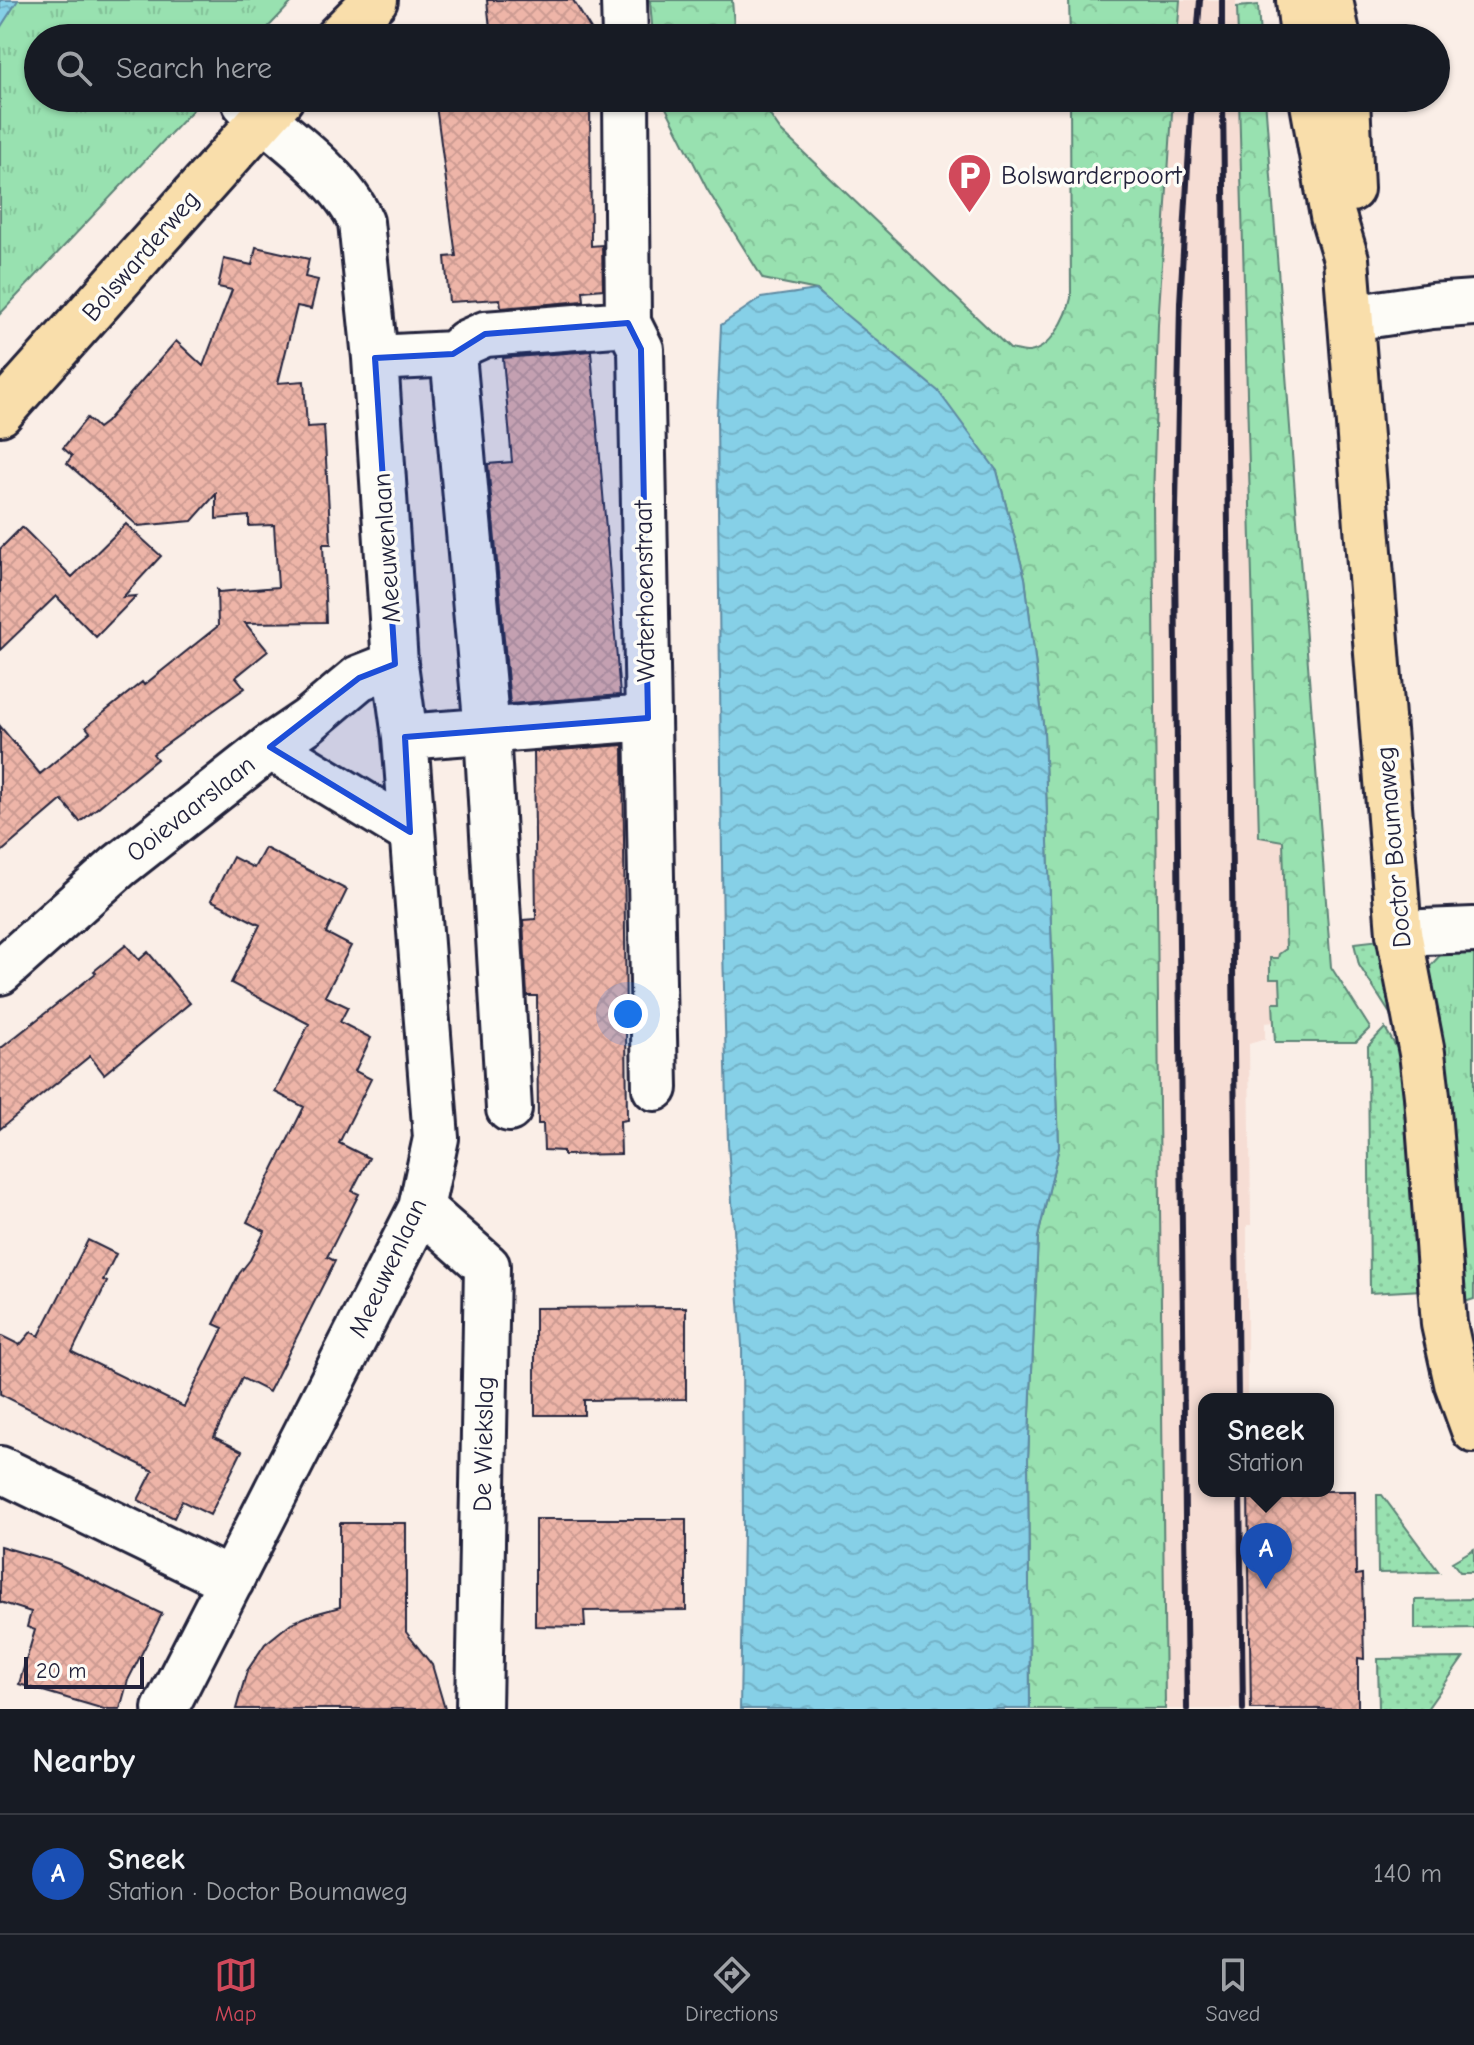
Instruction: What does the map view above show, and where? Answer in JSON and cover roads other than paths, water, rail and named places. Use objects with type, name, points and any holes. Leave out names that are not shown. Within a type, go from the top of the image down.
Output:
[{"type":"main road","points":[[319,24],[342,0]]},
{"type":"main road","points":[[351,24],[375,0]]},
{"type":"main road","points":[[1299,0],[1302,24]]},
{"type":"main road","points":[[1330,0],[1335,24]]},
{"type":"main road","name":"Bolswarderweg","points":[[0,377],[252,112]]},
{"type":"main road","name":"Bolswarderweg","points":[[0,413],[253,112]]},
{"type":"main road","name":"Doctor Boumaweg","points":[[1314,112],[1333,216],[1346,259]]},
{"type":"main road","name":"Doctor Boumaweg","points":[[1348,112],[1352,211],[1346,259],[1399,933],[1426,1081],[1444,1324],[1457,1383],[1474,1430]]},
{"type":"street","points":[[624,0],[625,24]]},
{"type":"street","name":"Meeuwenlaan","points":[[165,1709],[421,1208],[436,1138],[405,737],[395,664],[375,358],[361,222],[352,203],[267,112]]},
{"type":"street","name":"Waterhoenstraat","points":[[626,112],[628,323],[641,349],[655,1088]]},
{"type":"street","points":[[1351,318],[1474,303]]},
{"type":"street","points":[[375,358],[453,354],[467,342],[485,334],[628,323]]},
{"type":"street","points":[[453,354],[487,731],[509,1109]]},
{"type":"street","name":"Ooievaarslaan","points":[[0,972],[119,866],[270,747],[308,721],[359,678],[395,664]]},
{"type":"street","points":[[405,737],[648,718]]},
{"type":"street","points":[[270,747],[410,832]]},
{"type":"street","points":[[1399,933],[1474,930]]},
{"type":"street","name":"De Wiekslag","points":[[421,1208],[487,1266],[479,1709]]},
{"type":"street","points":[[0,1469],[231,1581]]},
{"type":"water","points":[[0,0],[18,0],[0,28]]},
{"type":"water","points":[[816,290],[938,391],[997,471],[1025,578],[1044,732],[1059,1147],[1038,1237],[1028,1459],[1030,1709],[740,1709],[742,1345],[728,1144],[723,948],[717,417],[721,325],[761,298]]},
{"type":"railway","points":[[1198,24],[1200,0]]},
{"type":"railway","points":[[1222,0],[1222,24]]},
{"type":"railway","points":[[1187,1709],[1175,558],[1180,303],[1191,112]]},
{"type":"railway","points":[[1223,112],[1238,1393]]},
{"type":"railway","points":[[1240,1497],[1243,1709]]},
{"type":"place","name":"Bolswarderpoort","points":[[970,215]]},
{"type":"place","name":"Sneek","points":[[1266,1589]]}]
